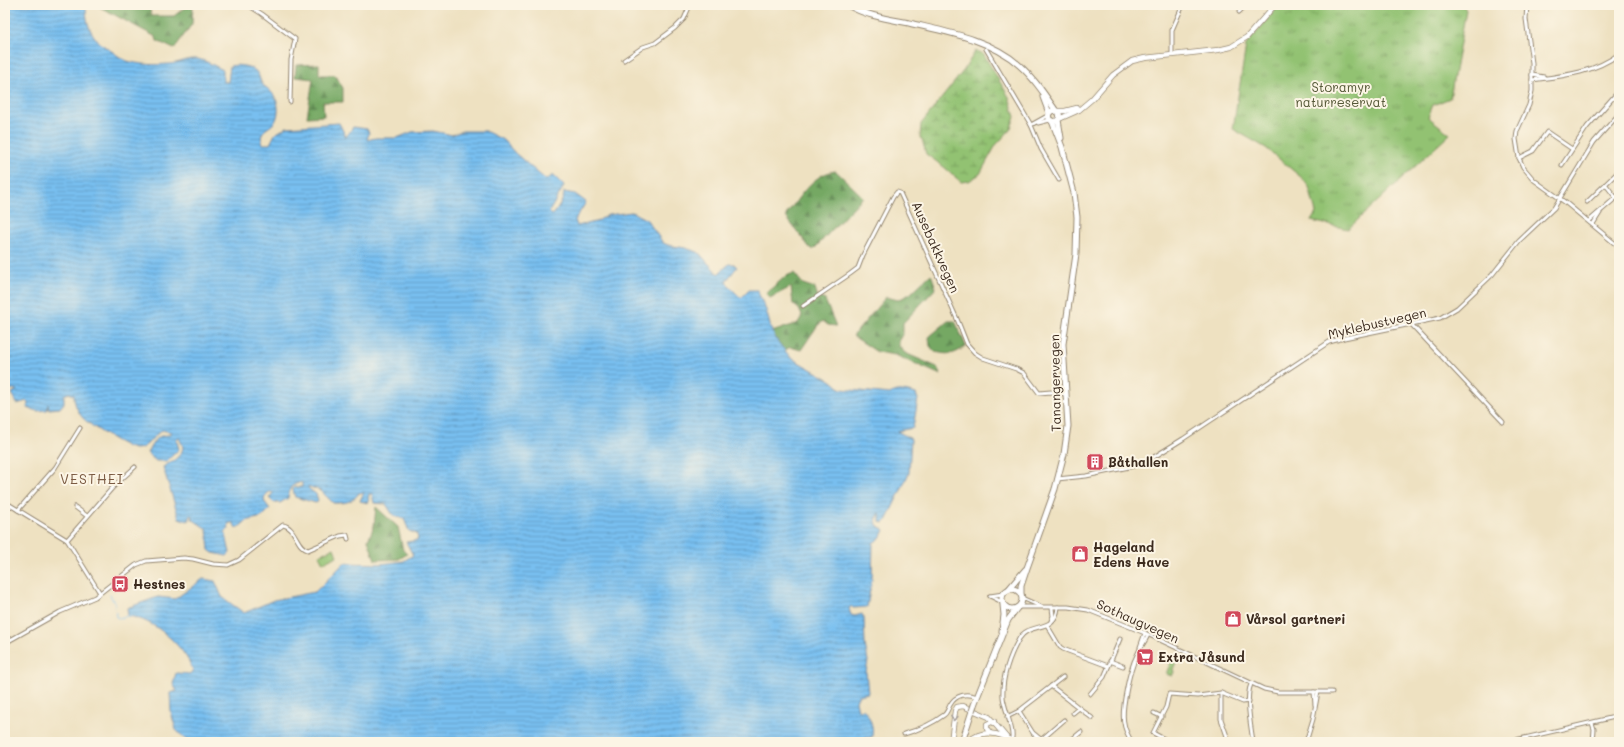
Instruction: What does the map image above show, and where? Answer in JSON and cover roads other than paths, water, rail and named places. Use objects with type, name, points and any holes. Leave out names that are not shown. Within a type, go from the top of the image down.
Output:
[{"type":"main road","name":"Tanangervegen","points":[[848,5],[870,15],[954,34],[981,43],[1003,53],[1020,66],[1060,114],[1059,120],[1062,147]]},
{"type":"main road","points":[[1084,105],[1072,110],[1052,111],[1050,117],[1059,120],[1074,113],[1098,94],[1113,75],[1125,65],[1140,59],[1172,54],[1218,50],[1236,44],[1247,37],[1274,5]]},
{"type":"main road","name":"Tanangervegen","points":[[1021,596],[1021,586],[1046,517],[1057,479],[1066,437],[1068,415],[1063,344],[1078,232],[1074,193],[1062,147],[1045,100],[1035,83]]},
{"type":"main road","name":"Tanangervegen","points":[[1005,592],[1027,568]]},
{"type":"main road","points":[[962,742],[977,697],[1000,640],[1008,620],[1021,604],[1021,596],[1017,590],[1005,592],[1002,603],[1004,621],[1000,640]]},
{"type":"main road","points":[[1002,603],[1007,608],[1018,608]]},
{"type":"main road","points":[[951,742],[955,714],[959,706],[963,706],[982,712],[994,721],[1006,737],[1012,742]]},
{"type":"main road","points":[[990,733],[987,728],[987,724],[994,721]]},
{"type":"main road","points":[[968,742],[980,734],[990,733],[1006,737]]},
{"type":"street","points":[[248,5],[295,39],[291,60],[290,102]]},
{"type":"street","points":[[624,60],[643,47],[655,43],[675,28],[684,19],[690,5]]},
{"type":"street","points":[[1172,54],[1172,30],[1183,5]]},
{"type":"street","points":[[1238,12],[1246,5]]},
{"type":"street","points":[[1527,5],[1526,26],[1532,80],[1530,100],[1520,123],[1516,139],[1519,158],[1528,175],[1593,224],[1619,247]]},
{"type":"street","points":[[986,49],[1031,125],[1041,149],[1059,180]]},
{"type":"street","points":[[1532,80],[1586,71],[1619,54]]},
{"type":"street","points":[[1532,75],[1546,77]]},
{"type":"street","points":[[1562,165],[1587,127],[1618,92]]},
{"type":"street","name":"Myklebustvegen","points":[[1057,479],[1086,476],[1134,466],[1149,460],[1329,342],[1440,318],[1457,308],[1492,275],[1519,241],[1554,208],[1594,142],[1619,114]]},
{"type":"street","points":[[1031,125],[1050,117]]},
{"type":"street","points":[[1519,158],[1533,151],[1547,132],[1572,149]]},
{"type":"street","points":[[1588,202],[1619,171]]},
{"type":"street","points":[[1589,221],[1618,196],[1606,185]]},
{"type":"street","name":"Ausebakkvegen","points":[[803,306],[858,268],[863,255],[893,197],[897,192],[900,193],[970,348],[983,358],[1020,371],[1027,376],[1039,393],[1051,392],[1066,394]]},
{"type":"street","points":[[1593,224],[1601,212]]},
{"type":"street","points":[[1411,324],[1503,422]]},
{"type":"street","points":[[18,510],[55,468],[80,428]]},
{"type":"street","points":[[67,540],[114,486],[135,467]]},
{"type":"street","points":[[101,477],[114,486]]},
{"type":"street","points":[[5,502],[67,540],[100,593]]},
{"type":"street","points":[[75,507],[87,516]]},
{"type":"street","points":[[5,644],[60,612],[91,599],[136,565],[146,561],[184,558],[213,564],[228,565],[239,560],[284,525],[289,528],[301,547],[308,550],[340,536],[347,535],[348,539]]},
{"type":"street","name":"Tanangervegen","points":[[1002,603],[990,596],[1005,592]]},
{"type":"street","name":"Sothaugvegen","points":[[1021,596],[1041,607]]},
{"type":"street","points":[[1012,742],[1013,733],[1007,717],[1003,697],[1004,680],[1012,653],[1019,639],[1025,632],[1029,629],[1049,624],[1056,617],[1058,607]]},
{"type":"street","name":"Sothaugvegen","points":[[1018,608],[1068,607],[1088,610],[1147,634],[1264,689],[1278,692],[1332,692]]},
{"type":"street","points":[[1049,624],[1053,616],[1052,608]]},
{"type":"street","points":[[1049,624],[1060,647],[1108,666]]},
{"type":"street","points":[[1132,742],[1126,731],[1122,715],[1128,679],[1147,634]]},
{"type":"street","points":[[1090,694],[1104,677],[1120,639]]},
{"type":"street","points":[[1110,661],[1123,666]]},
{"type":"street","points":[[1007,717],[1019,711],[1063,677]]},
{"type":"street","points":[[1251,684],[1249,702],[1253,742]]},
{"type":"street","points":[[1051,686],[1092,718]]},
{"type":"street","points":[[1306,742],[1315,709],[1316,692]]},
{"type":"street","points":[[1170,742],[1153,733],[1162,717],[1169,694],[1198,696],[1221,693],[1243,702],[1249,702]]},
{"type":"street","points":[[1221,693],[1221,720],[1229,742]]},
{"type":"street","points":[[904,734],[922,728],[945,715],[957,697],[966,694],[977,697]]},
{"type":"street","points":[[1073,713],[1079,708]]},
{"type":"street","points":[[1019,711],[1030,729],[1043,741],[1064,720]]},
{"type":"street","points":[[1154,713],[1162,717]]},
{"type":"street","points":[[1507,742],[1619,716]]},
{"type":"street","points":[[1592,723],[1594,730],[1593,742]]},
{"type":"street","points":[[1070,742],[1081,732]]},
{"type":"water","points":[[5,5],[86,5],[89,27],[100,43],[122,58],[136,63],[159,65],[172,64],[190,59],[198,59],[208,62],[223,70],[223,82],[228,82],[230,66],[237,65],[253,69],[258,74],[262,84],[274,95],[278,106],[278,113],[275,121],[262,134],[261,138],[263,144],[270,144],[275,134],[287,127],[339,123],[346,137],[353,127],[367,129],[369,133],[367,140],[376,138],[397,138],[412,132],[433,131],[452,135],[462,131],[485,131],[503,140],[516,154],[546,180],[553,175],[564,186],[549,212],[551,214],[553,215],[559,207],[564,192],[575,194],[586,202],[575,220],[577,226],[596,222],[608,215],[632,212],[647,220],[663,243],[698,252],[718,274],[729,264],[734,264],[737,267],[726,281],[729,286],[741,298],[749,290],[757,290],[766,310],[772,332],[791,358],[832,381],[841,389],[890,394],[896,391],[903,391],[916,394],[918,399],[913,428],[897,431],[911,439],[909,473],[887,519],[884,523],[880,522],[880,512],[876,520],[877,525],[884,530],[880,538],[873,543],[872,579],[867,607],[853,608],[851,606],[849,609],[851,615],[855,616],[862,614],[864,618],[865,644],[868,661],[866,672],[868,693],[859,695],[856,701],[858,710],[863,709],[869,718],[872,726],[872,737],[865,738],[867,742],[189,742],[176,730],[171,712],[170,693],[177,691],[173,684],[176,673],[190,674],[193,670],[189,661],[183,652],[167,635],[148,622],[128,616],[127,608],[158,597],[175,599],[203,579],[215,581],[222,597],[244,613],[274,600],[315,592],[344,563],[381,564],[404,561],[413,555],[406,542],[418,540],[417,534],[409,531],[404,519],[393,515],[386,504],[374,503],[372,494],[369,494],[368,503],[360,501],[364,492],[359,493],[354,499],[348,502],[333,503],[321,491],[308,486],[309,489],[316,494],[318,500],[316,503],[295,497],[293,490],[294,487],[302,487],[302,482],[291,487],[288,498],[280,503],[273,502],[269,498],[274,492],[269,492],[265,496],[264,501],[270,509],[262,517],[246,521],[238,528],[236,528],[233,522],[228,524],[229,529],[225,531],[230,553],[227,556],[213,553],[209,550],[207,529],[192,519],[193,516],[190,515],[188,521],[179,518],[163,467],[176,459],[181,453],[183,447],[179,438],[176,439],[179,449],[167,461],[156,461],[147,453],[153,442],[161,436],[169,435],[171,432],[162,430],[146,445],[139,449],[135,449],[116,441],[85,420],[77,409],[74,395],[69,393],[64,395],[64,403],[60,408],[49,409],[48,404],[47,410],[37,411],[27,408],[27,401],[17,404],[12,393],[17,390],[12,389],[7,394],[7,400],[5,399]]},
{"type":"waterway","points":[[110,595],[115,604],[116,617],[119,618],[128,616]]},
{"type":"place","name":"Båthallen","points":[[1095,462]]},
{"type":"place","name":"Hageland Edens Have","points":[[1080,554]]},
{"type":"place","name":"Hestnes","points":[[120,584]]},
{"type":"place","name":"Vårsol gartneri","points":[[1233,619]]},
{"type":"place","name":"Extra Jåsund","points":[[1145,657]]},
{"type":"district","name":"VESTHEI","points":[[92,479]]},
{"type":"park label","name":"Storamyr naturreservat","points":[[1341,94]]}]
